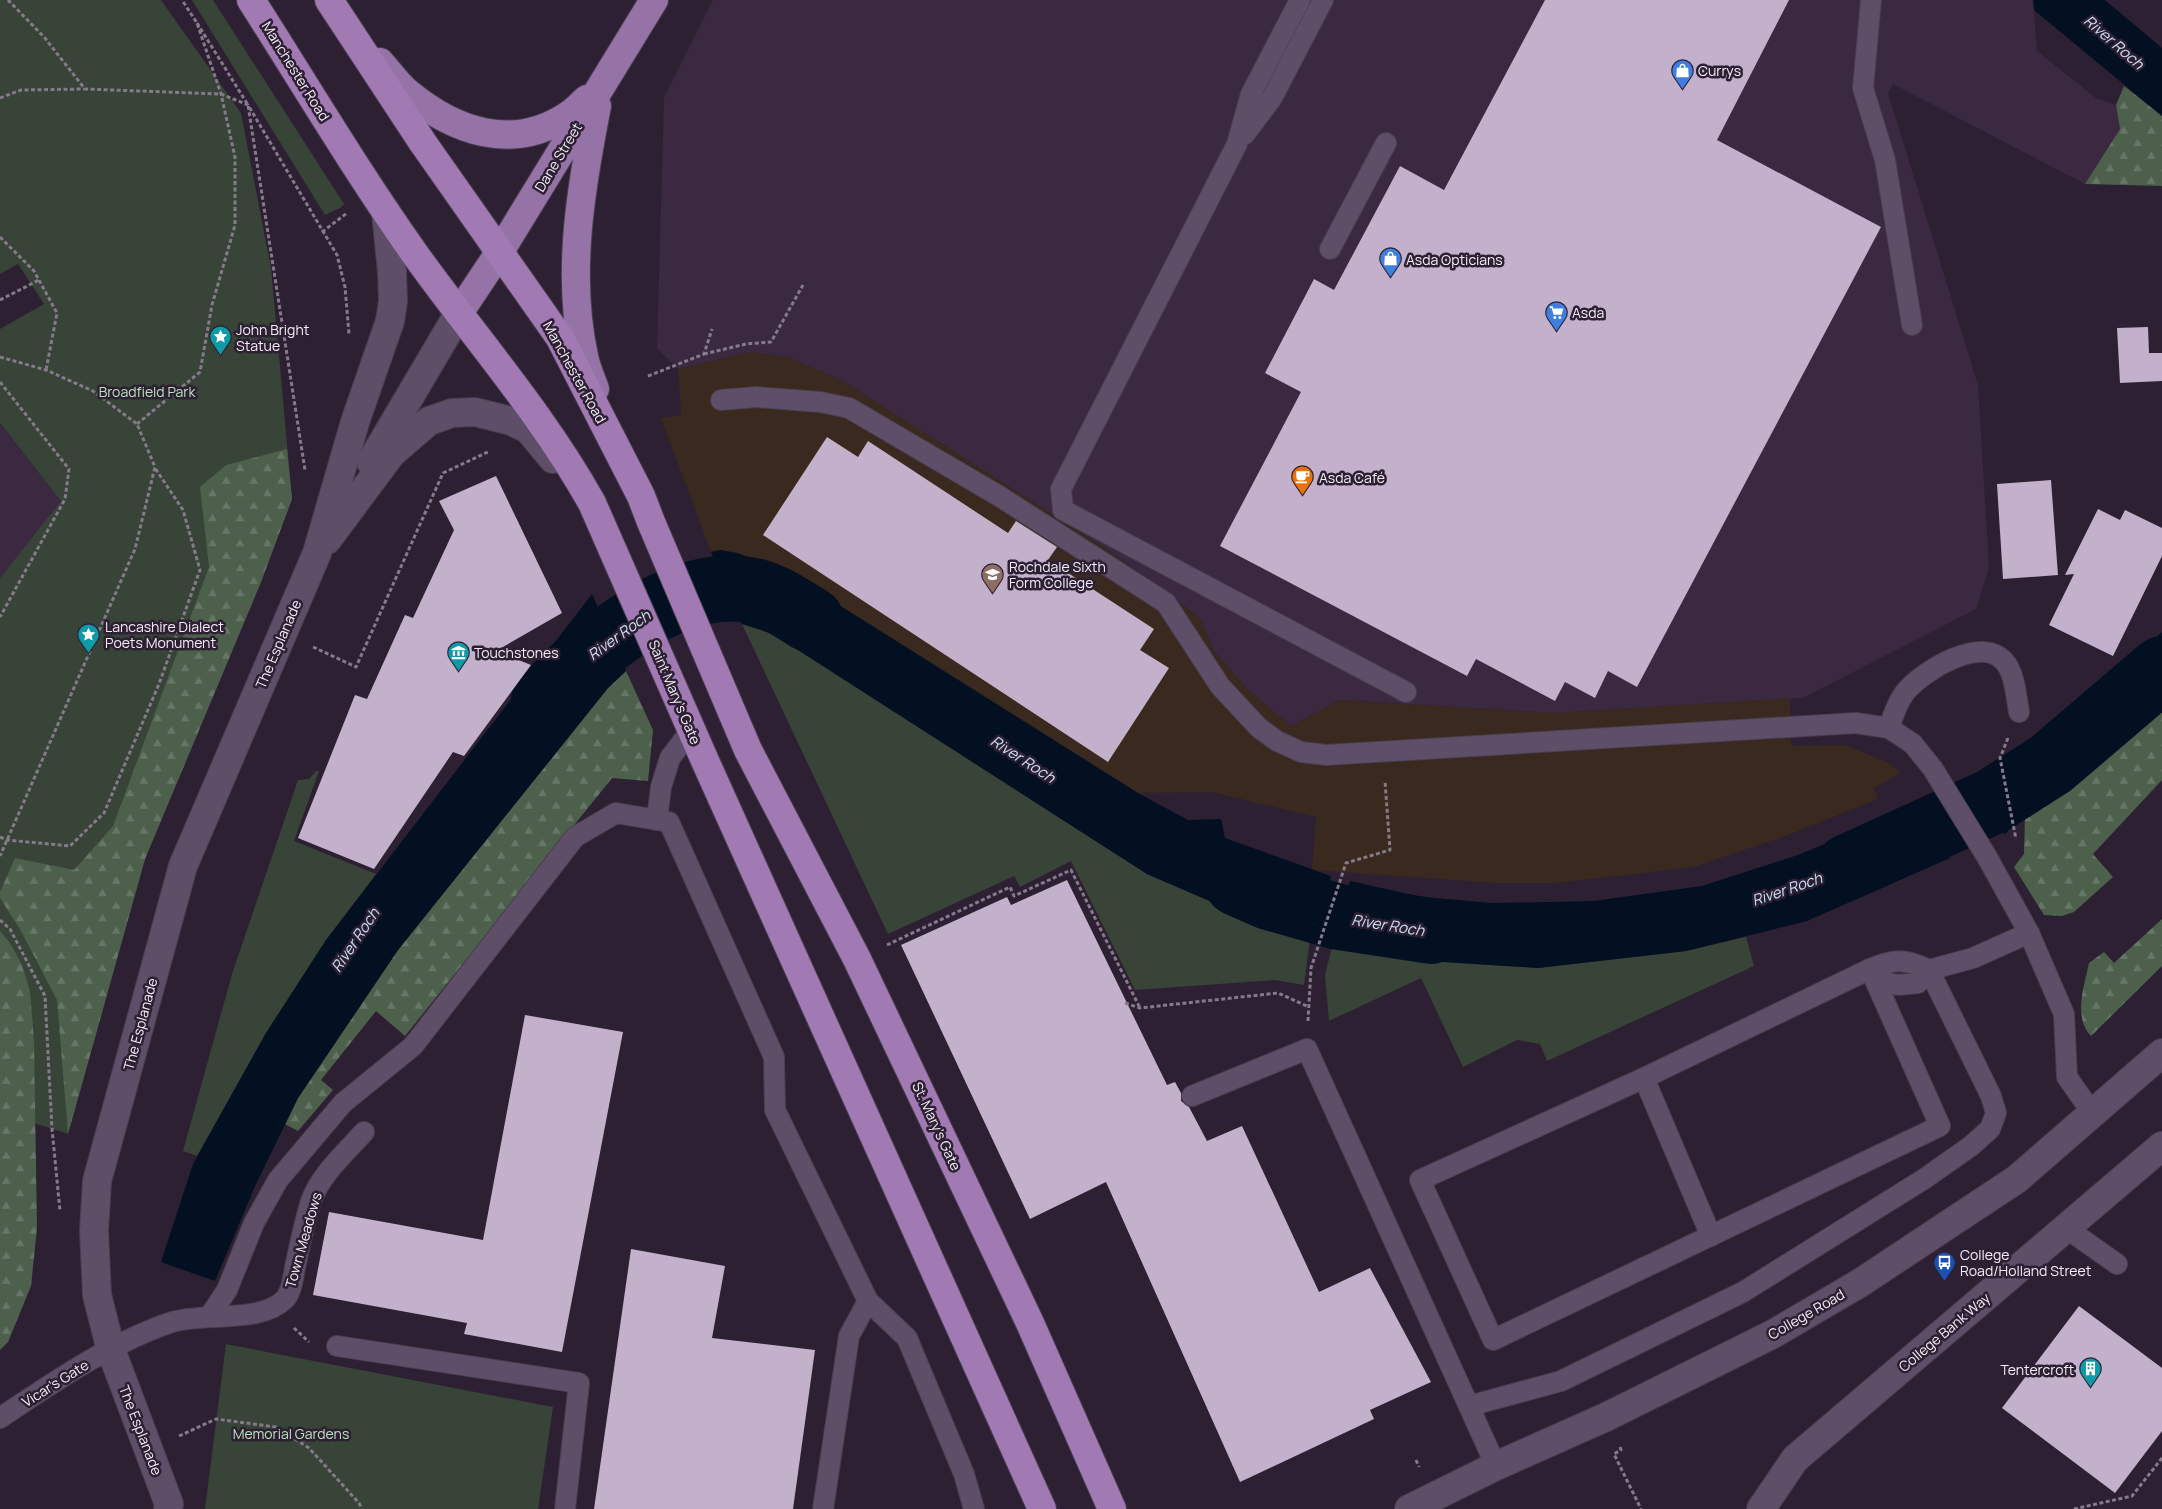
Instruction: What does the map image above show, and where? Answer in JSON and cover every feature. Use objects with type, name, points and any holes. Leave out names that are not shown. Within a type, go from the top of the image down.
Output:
[{"type":"highway","name":"Manchester Road","points":[[251,0],[386,212],[459,314],[538,417],[570,464],[592,503],[609,539]]},
{"type":"highway","name":"Manchester Road","points":[[336,10],[423,143],[560,338],[641,496],[748,750]]},
{"type":"highway","name":"Saint Mary's Gate","points":[[609,539],[706,763],[1042,1509]]},
{"type":"highway","name":"St. Mary's Gate","points":[[748,750],[857,959],[1030,1322],[1112,1509]]},
{"type":"main road","name":"Dane Street","points":[[459,314],[500,253],[654,0]]},
{"type":"main road","points":[[336,10],[408,93],[464,128],[486,134],[516,135],[542,128],[567,116],[601,87]]},
{"type":"main road","points":[[601,87],[583,177],[576,260],[577,313],[584,358],[616,448]]},
{"type":"street","name":"The Esplanade","points":[[168,1509],[169,1504],[110,1350],[97,1295],[94,1231],[97,1181],[183,866],[317,553],[355,422],[390,321],[393,301],[392,272],[386,212]]},
{"type":"street","name":"The Esplanade","points":[[317,553],[459,314]]},
{"type":"street","name":"The Esplanade","points":[[317,553],[391,454],[429,421],[452,413],[475,412],[511,420],[528,429],[592,503]]},
{"type":"street","name":"College Road","points":[[1409,1509],[1496,1466],[1606,1416],[1773,1334],[1860,1283],[2017,1179],[2162,1053]]},
{"type":"street","name":"College Bank Way","points":[[1761,1509],[1795,1459],[2066,1228],[2160,1151]]},
{"type":"lane","points":[[1237,144],[1252,94],[1300,0]]},
{"type":"lane","points":[[1323,0],[1272,98],[1237,144],[1061,489],[1063,510],[1406,692]]},
{"type":"lane","points":[[1872,0],[1863,88],[1885,160],[1912,325]]},
{"type":"lane","points":[[1330,249],[1386,143]]},
{"type":"lane","points":[[721,400],[756,397],[820,402],[849,408],[999,496],[1166,603],[1220,686],[1259,728],[1278,741],[1301,752],[1326,755],[1856,723],[1889,728],[1913,744],[1933,769],[1987,857],[2029,933],[2064,1014],[2067,1077],[2093,1114]]},
{"type":"lane","points":[[1889,728],[1905,691],[1924,675],[1962,654],[1981,652],[1996,655],[2004,661],[2011,675],[2019,712]]},
{"type":"lane","points":[[657,820],[661,787],[670,758],[692,729]]},
{"type":"lane","points":[[209,1317],[227,1290],[254,1222],[278,1180],[343,1102],[413,1046],[575,837],[616,813],[669,822],[774,1057],[775,1110],[868,1301],[907,1338],[964,1474],[974,1509]]},
{"type":"lane","points":[[1929,970],[1973,958],[2029,933]]},
{"type":"lane","points":[[1469,1406],[1561,1380],[1743,1292],[1924,1179],[1990,1129],[1996,1113],[1991,1096],[1929,970],[1914,963],[1899,960],[1887,962],[1870,969],[1644,1078],[1420,1180],[1493,1340],[1940,1126],[1870,969]]},
{"type":"lane","points":[[1192,1096],[1307,1049],[1496,1466]]},
{"type":"lane","points":[[1644,1078],[1711,1236]]},
{"type":"lane","name":"Town Meadows","points":[[273,1308],[286,1298],[293,1282],[312,1200],[324,1177],[364,1132]]},
{"type":"lane","points":[[2066,1228],[2117,1264]]},
{"type":"lane","points":[[823,1509],[849,1336],[868,1301]]},
{"type":"lane","points":[[110,1350],[171,1323],[192,1317],[251,1314],[273,1308]]},
{"type":"lane","points":[[337,1346],[579,1383],[565,1509]]},
{"type":"lane","name":"Vicar's Gate","points":[[0,1418],[84,1363],[110,1350]]},
{"type":"path","points":[[8,0],[44,37],[84,88]]},
{"type":"path","points":[[182,0],[248,105],[337,255],[345,287],[349,336]]},
{"type":"path","points":[[137,424],[200,372],[212,305],[235,224],[235,157],[221,94],[197,23]]},
{"type":"path","points":[[0,98],[22,90],[84,88],[221,94],[248,105]]},
{"type":"path","points":[[248,105],[306,473]]},
{"type":"path","points":[[0,237],[34,271],[57,313],[46,370]]},
{"type":"path","points":[[0,300],[39,280]]},
{"type":"path","points":[[648,376],[704,354],[746,344],[772,342],[803,285]]},
{"type":"path","points":[[704,354],[712,329]]},
{"type":"path","points":[[0,357],[46,370],[94,392],[137,424],[155,467],[183,510],[200,570],[159,684],[104,813],[70,846],[7,840],[0,837]]},
{"type":"path","points":[[0,382],[69,469],[65,499],[0,617]]},
{"type":"path","points":[[283,634],[356,667],[443,473],[493,449]]},
{"type":"path","points":[[0,856],[134,549],[155,467]]},
{"type":"path","points":[[1307,1049],[1311,968],[1346,862],[1390,850],[1382,752]]},
{"type":"path","points":[[2000,758],[2016,839]]},
{"type":"path","points":[[857,959],[1010,887],[1014,896],[1071,870],[1140,1008]]},
{"type":"path","points":[[0,920],[10,929],[45,996],[52,1129],[61,1223]]},
{"type":"path","points":[[1125,1003],[1140,1008],[1278,993],[1309,1007]]},
{"type":"path","points":[[61,1223],[66,1204]]},
{"type":"path","points":[[61,1223],[94,1231]]},
{"type":"path","points":[[273,1308],[309,1342],[337,1346]]},
{"type":"path","points":[[149,1451],[216,1418],[276,1427],[309,1448],[360,1503],[362,1509]]},
{"type":"path","points":[[1614,1454],[1641,1509]]},
{"type":"path","points":[[2074,1509],[2132,1496],[2162,1458]]},
{"type":"shaded area","points":[[713,0],[2033,0],[2037,51],[2096,98],[2116,105],[2120,129],[2085,184],[1893,84],[1888,93],[1978,385],[1989,567],[1976,609],[1803,698],[1555,713],[1340,700],[1291,726],[1248,690],[1214,651],[1200,618],[1110,551],[842,381],[787,357],[750,352],[678,369],[657,348],[664,98]]},
{"type":"shaded area","name":"Rochdale Sixth Form College","points":[[750,352],[787,357],[842,380],[1110,551],[1200,618],[1214,651],[1248,690],[1291,726],[1340,700],[1555,713],[1790,698],[1791,746],[1844,745],[1887,762],[1901,773],[1874,788],[1878,799],[1788,835],[1693,867],[1557,883],[1495,883],[1312,870],[1316,817],[1212,792],[1138,793],[780,568],[737,553],[721,550],[711,552],[661,418],[681,415],[678,369]]},
{"type":"shaded area","points":[[0,424],[62,501],[0,578]]},
{"type":"green space","name":"Broadfield Park","points":[[0,0],[161,0],[241,113],[271,268],[292,499],[261,582],[145,859],[68,1134],[0,1112],[0,578],[61,501],[0,423],[0,329],[44,304],[18,264],[0,274]]},
{"type":"green space","points":[[192,0],[213,0],[344,204],[340,208],[325,215]]},
{"type":"green space","points":[[2124,86],[2162,116],[2162,186],[2085,184],[2120,129],[2116,105]]},
{"type":"green space","points":[[287,449],[292,499],[261,582],[145,859],[68,1134],[57,1000],[21,931],[0,898],[0,892],[15,858],[74,870],[113,826],[209,567],[200,487],[226,465]]},
{"type":"green space","points":[[742,624],[773,634],[1147,874],[1258,922],[1310,939],[1304,985],[1275,980],[1135,990],[1071,861],[1020,887],[1014,876],[888,934]]},
{"type":"green space","points":[[626,671],[653,730],[648,781],[612,778],[405,1036],[376,1011],[321,1080],[333,1090],[298,1131],[285,1124],[298,1098],[398,950],[608,688]]},
{"type":"green space","points":[[2162,703],[2162,780],[2093,854],[2113,877],[2074,912],[2062,916],[2044,915],[2014,867],[2024,854],[2025,815]]},
{"type":"green space","points":[[316,771],[319,771],[294,841],[376,874],[326,940],[266,1033],[197,1156],[183,1151],[232,974],[298,780],[309,779]]},
{"type":"green space","points":[[2162,919],[2162,966],[2091,1036],[2082,1020],[2081,1011],[2081,1001],[2089,963],[2104,952],[2114,963]]},
{"type":"green space","points":[[0,931],[10,943],[22,965],[30,991],[34,1040],[37,1228],[31,1286],[8,1342],[0,1350]]},
{"type":"green space","points":[[1746,937],[1754,966],[1547,1061],[1540,1044],[1517,1040],[1463,1067],[1421,978],[1329,1021],[1325,975],[1333,943],[1412,960],[1538,968],[1686,951]]},
{"type":"green space","name":"Memorial Gardens","points":[[226,1344],[553,1407],[538,1509],[205,1509]]},
{"type":"water","points":[[2033,0],[2105,0],[2162,48],[2162,116],[2034,10]]},
{"type":"water","points":[[720,550],[737,553],[780,568],[1138,793],[1188,820],[1221,819],[1225,838],[1331,876],[1316,941],[1258,922],[1147,874],[773,634],[742,624],[711,552]]},
{"type":"water","points":[[592,594],[626,671],[608,688],[398,950],[298,1098],[256,1184],[215,1281],[161,1262],[193,1164],[266,1033],[326,940]]},
{"type":"water","points":[[2162,632],[2162,703],[2025,815],[2010,757],[2125,671]]},
{"type":"water","points":[[1990,771],[2008,832],[2004,834],[1971,781]]},
{"type":"water","points":[[1916,806],[1950,858],[1807,921],[1686,951],[1538,968],[1412,960],[1333,943],[1350,881],[1422,897],[1493,903],[1594,901],[1702,886],[1798,855]]},
{"type":"building","name":"Asda","points":[[1545,0],[1789,0],[1717,140],[1881,227],[1637,687],[1608,671],[1595,698],[1565,682],[1555,701],[1476,659],[1467,676],[1220,546],[1301,392],[1265,373],[1314,279],[1334,290],[1400,166],[1444,190]]},
{"type":"building","points":[[2148,327],[2149,353],[2162,353],[2162,381],[2120,383],[2117,328]]},
{"type":"building","points":[[827,437],[858,457],[868,441],[1008,533],[1016,521],[1057,547],[1048,560],[1154,629],[1140,650],[1169,668],[1108,762],[763,535]]},
{"type":"building","name":"Touchstones","points":[[496,476],[562,613],[496,651],[531,665],[464,756],[453,752],[374,869],[298,838],[355,695],[367,699],[405,615],[413,618],[454,530],[439,501]]},
{"type":"building","points":[[2051,480],[2058,575],[2003,579],[1997,484]]},
{"type":"building","points":[[2098,509],[2120,520],[2125,510],[2162,528],[2162,556],[2113,656],[2049,625],[2074,574],[2065,575]]},
{"type":"building","points":[[1067,880],[1167,1085],[1175,1082],[1181,1093],[1181,1101],[1189,1107],[1207,1141],[1242,1126],[1319,1292],[1370,1268],[1431,1382],[1370,1410],[1374,1419],[1240,1482],[1106,1182],[1030,1219],[901,945],[1007,897],[1011,905]]},
{"type":"building","points":[[525,1015],[623,1032],[562,1352],[464,1334],[467,1323],[313,1295],[329,1212],[483,1240]]},
{"type":"building","points":[[631,1249],[725,1266],[712,1338],[815,1350],[793,1509],[594,1509]]},
{"type":"building","name":"Tentercroft","points":[[2079,1306],[2162,1368],[2162,1431],[2115,1493],[2002,1408]]},
{"type":"waterway","name":"River Roch","points":[[544,700],[585,659],[610,639],[636,621],[663,606],[691,595],[720,589],[749,590],[773,598],[811,620]]},
{"type":"waterway","name":"River Roch","points":[[1848,867],[1993,801],[2051,764],[2162,669]]},
{"type":"waterway","name":"River Roch","points":[[1237,883],[1269,897],[1339,917],[1431,931]]},
{"type":"place","name":"Currys","points":[[1682,89]]},
{"type":"place","name":"Asda Opticians","points":[[1390,278]]},
{"type":"place","name":"Asda","points":[[1556,331]]},
{"type":"place","name":"John Bright Statue","points":[[220,356]]},
{"type":"place","name":"Asda Café","points":[[1303,496]]},
{"type":"place","name":"Rochdale Sixth Form College","points":[[993,593]]},
{"type":"place","name":"Lancashire Dialect Poets Monument","points":[[89,653]]},
{"type":"place","name":"Touchstones","points":[[458,671]]},
{"type":"place","name":"College Road/Holland Street","points":[[1944,1281]]},
{"type":"place","name":"Tentercroft","points":[[2090,1388]]}]
